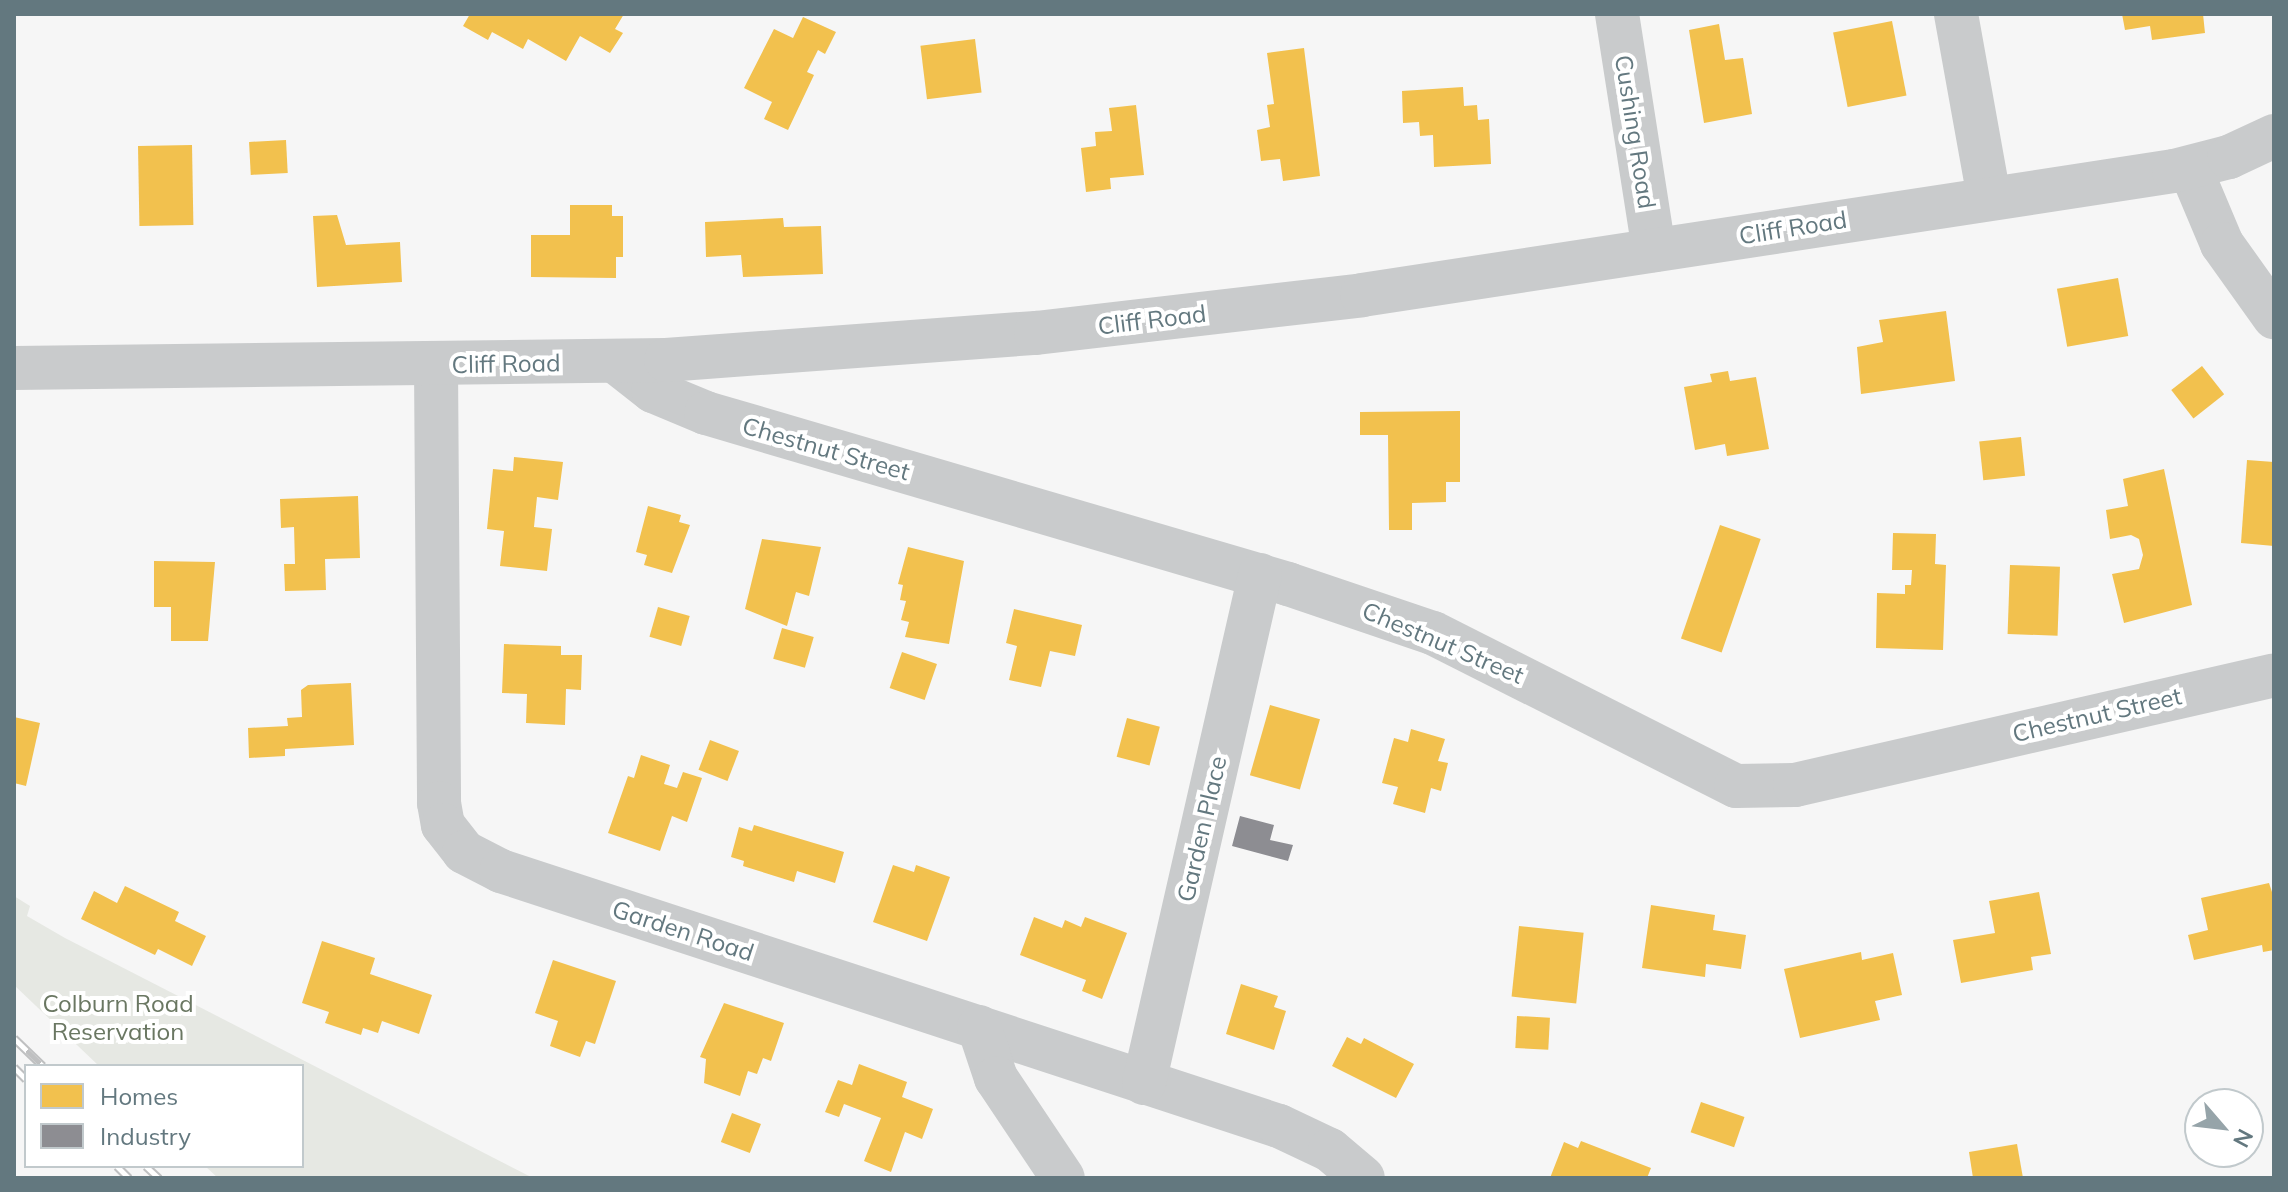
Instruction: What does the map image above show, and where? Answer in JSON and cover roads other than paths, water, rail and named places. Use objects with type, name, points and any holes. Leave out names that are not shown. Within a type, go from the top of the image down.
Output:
[{"type":"street","name":"Cushing Road","points":[[1617,14],[1654,250]]},
{"type":"street","points":[[1956,14],[1989,198]]},
{"type":"street","name":"Cliff Road","points":[[14,368],[616,362],[1095,327],[1362,295],[2190,168],[2274,136]]},
{"type":"street","points":[[2190,168],[2222,244],[2274,317]]},
{"type":"street","name":"Chestnut Street","points":[[616,362],[653,391],[706,413],[1260,575],[1456,643],[1703,774],[1752,789],[1795,785],[2274,675]]},
{"type":"street","name":"Garden Road","points":[[436,365],[439,803],[443,825],[455,844],[501,871],[1296,1133],[1330,1150],[1363,1178]]},
{"type":"street","name":"Garden Place","points":[[1144,1083],[1260,575]]},
{"type":"street","points":[[979,1027],[996,1078],[1063,1178]]},
{"type":"railway","points":[[14,1038],[41,1064]]},
{"type":"railway","points":[[14,1067],[24,1077]]},
{"type":"railway","points":[[119,1168],[129,1178]]},
{"type":"railway","points":[[148,1168],[159,1178]]},
{"type":"park label","name":"Colburn Road Reservation","points":[[118,1018]]}]
